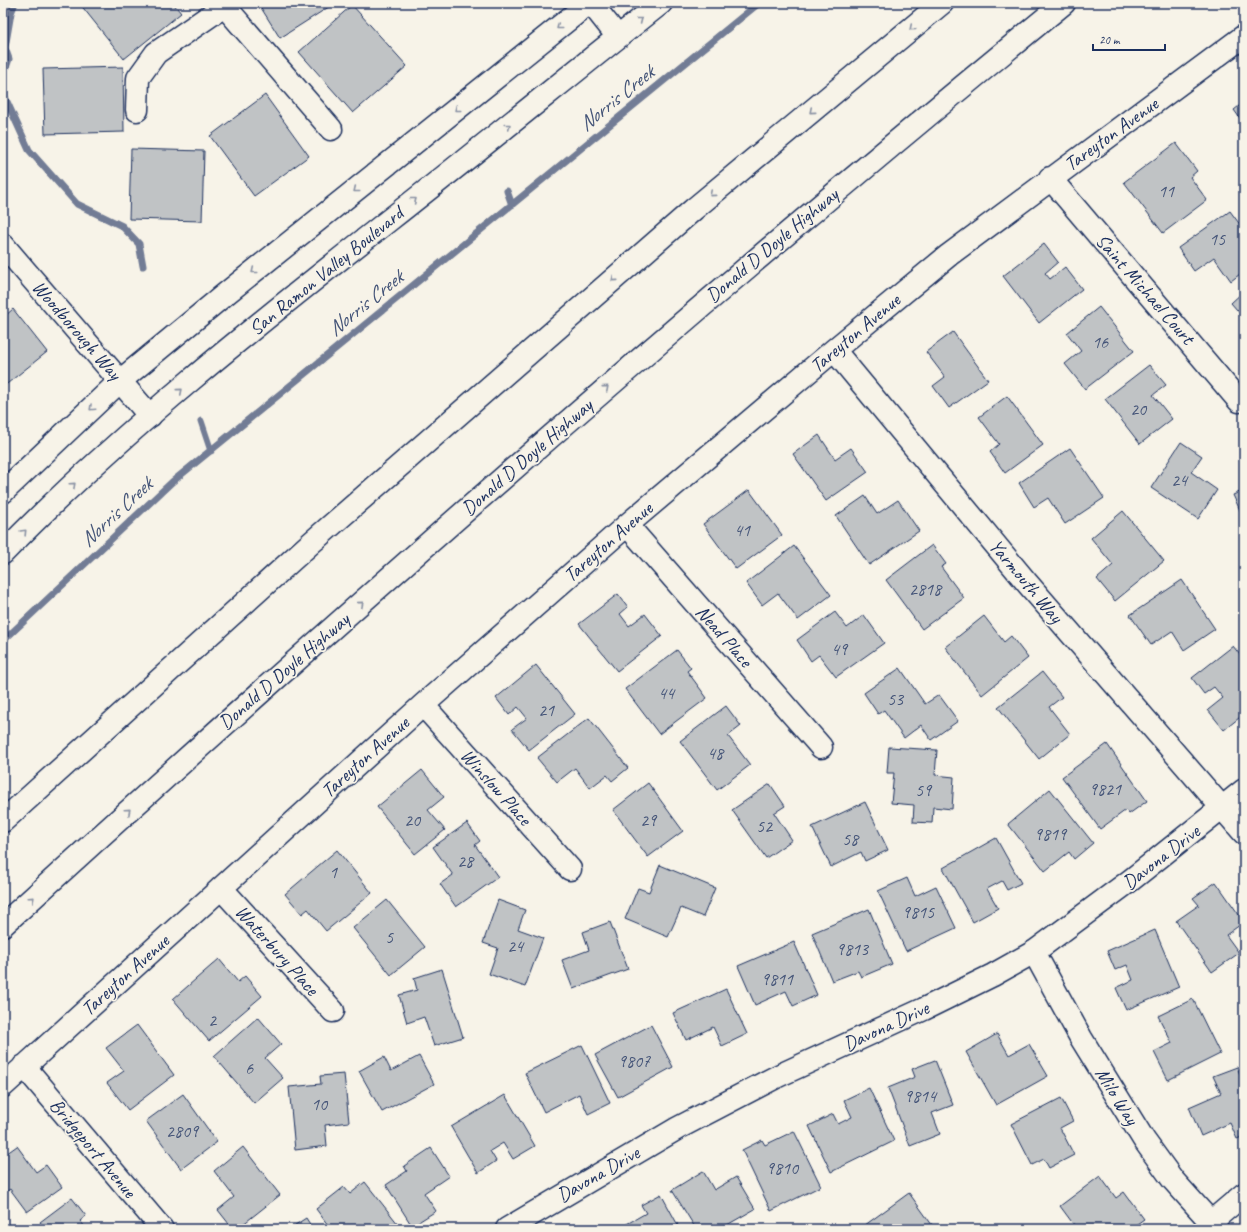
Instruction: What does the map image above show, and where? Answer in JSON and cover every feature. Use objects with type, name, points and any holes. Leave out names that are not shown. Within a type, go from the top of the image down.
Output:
[{"type":"main road","points":[[3,492],[120,381],[223,296],[590,3],[618,37]]},
{"type":"main road","name":"San Ramon Valley Boulevard","points":[[3,553],[44,511],[150,416],[258,325],[661,3]]},
{"type":"main road","points":[[3,820],[312,543],[640,256],[942,3]]},
{"type":"main road","name":"Donald D Doyle Highway","points":[[3,925],[170,772],[592,400],[742,270],[1064,3]]},
{"type":"main road","points":[[137,110],[138,78],[156,53],[222,5],[331,129]]},
{"type":"main road","name":"Tareyton Avenue","points":[[3,1086],[423,705],[627,525],[948,255],[1050,178],[1244,36]]},
{"type":"main road","name":"Saint Michael Court","points":[[1050,178],[1239,401]]},
{"type":"main road","name":"Woodborough Way","points":[[3,245],[150,416]]},
{"type":"main road","name":"Yarmouth Way","points":[[834,350],[1028,584],[1244,833]]},
{"type":"main road","name":"Nead Place","points":[[627,525],[821,747]]},
{"type":"main road","name":"Winslow Place","points":[[423,705],[570,869]]},
{"type":"main road","name":"Davona Drive","points":[[507,1229],[678,1128],[778,1076],[958,992],[1034,952],[1131,880],[1244,790]]},
{"type":"main road","name":"Waterbury Place","points":[[221,888],[333,1011]]},
{"type":"main road","name":"Milo Way","points":[[1034,952],[1081,1038],[1144,1140],[1173,1180],[1214,1225]]},
{"type":"main road","name":"Bridgeport Avenue","points":[[24,1066],[162,1229]]},
{"type":"main road","points":[[1214,1225],[1244,1194]]},
{"type":"building","points":[[173,3],[181,13],[124,59],[80,4]]},
{"type":"building","points":[[258,3],[335,3],[280,38]]},
{"type":"building","points":[[352,5],[407,66],[353,113],[299,52]]},
{"type":"building","points":[[123,67],[124,132],[45,134],[43,69]]},
{"type":"building","points":[[265,95],[309,156],[254,196],[210,136]]},
{"type":"building","points":[[1244,102],[1244,124],[1234,110]]},
{"type":"building","points":[[1176,143],[1197,171],[1190,177],[1207,200],[1163,233],[1124,182]]},
{"type":"building","points":[[131,149],[204,151],[202,221],[129,219]]},
{"type":"building","points":[[1230,211],[1244,230],[1244,271],[1231,281],[1214,257],[1194,271],[1178,248]]},
{"type":"building","points":[[1044,244],[1058,262],[1045,273],[1050,279],[1065,267],[1082,289],[1039,323],[1003,276]]},
{"type":"building","points":[[1244,291],[1244,318],[1231,303]]},
{"type":"building","points":[[1099,307],[1134,351],[1085,389],[1065,364],[1081,351],[1067,333]]},
{"type":"building","points":[[13,309],[47,352],[3,387],[3,314],[5,316]]},
{"type":"building","points":[[953,332],[988,380],[949,408],[933,386],[945,377],[926,352]]},
{"type":"building","points":[[1149,365],[1166,385],[1153,395],[1172,419],[1140,444],[1105,399]]},
{"type":"building","points":[[1007,396],[1043,445],[1005,473],[990,452],[999,444],[979,417]]},
{"type":"building","points":[[819,435],[835,459],[851,448],[868,472],[826,501],[793,454]]},
{"type":"building","points":[[1181,442],[1202,456],[1191,472],[1217,490],[1198,519],[1151,488]]},
{"type":"building","points":[[1070,448],[1104,498],[1065,524],[1048,498],[1034,507],[1019,483]]},
{"type":"building","points":[[749,490],[782,535],[736,569],[703,524]]},
{"type":"building","points":[[1244,490],[1244,519],[1233,495]]},
{"type":"building","points":[[865,496],[877,514],[898,500],[919,531],[869,565],[836,516]]},
{"type":"building","points":[[1123,511],[1164,561],[1115,601],[1097,579],[1113,565],[1091,538]]},
{"type":"building","points":[[932,545],[946,564],[941,567],[964,598],[922,629],[886,580]]},
{"type":"building","points":[[794,546],[831,595],[798,620],[778,593],[762,605],[746,583]]},
{"type":"building","points":[[1182,580],[1215,629],[1184,650],[1172,631],[1151,645],[1130,615]]},
{"type":"building","points":[[618,594],[628,607],[620,614],[629,626],[645,614],[662,636],[617,671],[579,624]]},
{"type":"building","points":[[835,612],[847,628],[864,615],[884,643],[836,677],[819,655],[811,661],[797,640]]},
{"type":"building","points":[[984,616],[1004,642],[1011,636],[1028,658],[982,695],[945,647]]},
{"type":"building","points":[[1233,646],[1244,660],[1244,714],[1224,730],[1208,710],[1223,698],[1214,687],[1204,694],[1192,678]]},
{"type":"building","points":[[677,650],[691,668],[687,671],[707,698],[659,734],[625,689]]},
{"type":"building","points":[[536,665],[575,714],[529,750],[512,729],[527,718],[518,707],[509,715],[496,698]]},
{"type":"building","points":[[900,668],[925,704],[939,695],[958,721],[931,740],[921,725],[904,738],[884,710],[878,714],[864,693]]},
{"type":"building","points":[[1042,672],[1062,697],[1049,707],[1070,734],[1039,759],[998,707]]},
{"type":"building","points":[[726,706],[741,726],[728,736],[750,765],[717,790],[680,741]]},
{"type":"building","points":[[589,718],[628,768],[612,781],[607,775],[590,788],[575,768],[557,782],[537,758]]},
{"type":"building","points":[[1107,744],[1147,801],[1129,814],[1126,810],[1100,829],[1062,777]]},
{"type":"building","points":[[889,747],[937,750],[935,775],[954,777],[952,809],[933,807],[932,823],[913,822],[914,805],[891,803],[894,773],[887,773]]},
{"type":"building","points":[[422,770],[444,797],[428,810],[445,830],[415,854],[377,807]]},
{"type":"building","points":[[648,783],[683,831],[648,857],[613,810]]},
{"type":"building","points":[[770,784],[785,806],[774,813],[792,840],[766,858],[732,810]]},
{"type":"building","points":[[1050,789],[1093,843],[1074,859],[1069,852],[1045,871],[1008,824]]},
{"type":"building","points":[[865,802],[888,850],[865,861],[861,852],[831,867],[812,827]]},
{"type":"building","points":[[467,823],[480,841],[475,845],[498,877],[456,907],[440,884],[453,875],[433,847]]},
{"type":"building","points":[[996,838],[1021,883],[1007,890],[1002,881],[987,889],[998,908],[973,922],[943,868]]},
{"type":"building","points":[[337,850],[372,893],[326,931],[308,909],[302,914],[285,894]]},
{"type":"building","points":[[660,865],[715,888],[703,917],[681,908],[668,937],[625,919],[638,888],[649,892]]},
{"type":"building","points":[[907,878],[915,896],[936,886],[956,928],[906,951],[878,891]]},
{"type":"building","points":[[1216,882],[1244,922],[1226,935],[1239,953],[1212,972],[1176,921],[1199,905],[1193,898]]},
{"type":"building","points":[[387,900],[425,947],[391,975],[353,928]]},
{"type":"building","points":[[498,900],[525,910],[518,929],[543,938],[525,987],[489,974],[498,948],[483,943]]},
{"type":"building","points":[[869,909],[892,964],[861,977],[858,971],[832,981],[812,933]]},
{"type":"building","points":[[610,922],[628,969],[573,989],[562,960],[589,950],[583,932]]},
{"type":"building","points":[[1155,930],[1179,987],[1126,1010],[1116,988],[1133,980],[1127,965],[1115,970],[1107,951]]},
{"type":"building","points":[[794,942],[817,995],[793,1006],[786,991],[755,1005],[738,966]]},
{"type":"building","points":[[219,959],[238,982],[245,976],[262,996],[209,1041],[173,999]]},
{"type":"building","points":[[442,969],[463,1037],[434,1046],[424,1017],[407,1023],[399,995],[417,990],[414,978]]},
{"type":"building","points":[[726,989],[747,1034],[722,1046],[713,1027],[686,1040],[673,1013]]},
{"type":"building","points":[[1193,999],[1220,1054],[1168,1080],[1154,1052],[1172,1043],[1158,1016]]},
{"type":"building","points":[[258,1017],[281,1044],[265,1058],[283,1078],[254,1103],[214,1056]]},
{"type":"building","points":[[137,1025],[174,1075],[128,1110],[107,1083],[124,1071],[106,1048]]},
{"type":"building","points":[[651,1025],[673,1067],[618,1097],[595,1055]]},
{"type":"building","points":[[997,1034],[1009,1055],[1029,1044],[1048,1076],[996,1105],[966,1052]]},
{"type":"building","points":[[582,1045],[610,1103],[588,1114],[579,1094],[544,1112],[525,1073]]},
{"type":"building","points":[[419,1056],[434,1084],[382,1112],[359,1071],[384,1057],[391,1071]]},
{"type":"building","points":[[935,1060],[953,1105],[932,1113],[940,1134],[910,1146],[888,1088],[915,1077],[912,1069]]},
{"type":"building","points":[[1237,1067],[1244,1084],[1244,1136],[1237,1139],[1230,1123],[1201,1136],[1189,1107],[1221,1093],[1213,1076]]},
{"type":"building","points":[[344,1074],[349,1122],[325,1125],[327,1146],[295,1150],[289,1087],[321,1084],[320,1076]]},
{"type":"building","points":[[869,1088],[894,1141],[831,1172],[809,1126],[833,1114],[838,1124],[852,1117],[844,1100]]},
{"type":"building","points":[[183,1094],[217,1142],[181,1169],[146,1121]]},
{"type":"building","points":[[505,1095],[535,1146],[513,1159],[503,1143],[490,1151],[496,1161],[478,1173],[451,1127]]},
{"type":"building","points":[[1061,1098],[1073,1121],[1060,1128],[1074,1155],[1049,1168],[1044,1159],[1032,1165],[1011,1124]]},
{"type":"building","points":[[794,1131],[821,1186],[771,1211],[742,1150],[762,1140],[765,1145]]},
{"type":"building","points":[[17,1146],[36,1172],[46,1165],[62,1187],[27,1212],[10,1189],[3,1194],[3,1156]]},
{"type":"building","points":[[243,1147],[280,1195],[237,1229],[233,1229],[218,1210],[234,1197],[214,1171]]},
{"type":"building","points":[[431,1148],[449,1176],[424,1193],[436,1211],[412,1226],[386,1185],[407,1171],[404,1166]]},
{"type":"building","points":[[703,1171],[714,1190],[736,1177],[755,1209],[720,1229],[696,1229],[672,1190]]},
{"type":"building","points":[[1100,1176],[1116,1198],[1124,1192],[1144,1219],[1130,1229],[1077,1229],[1060,1206]]},
{"type":"building","points":[[365,1182],[402,1229],[331,1229],[316,1209],[344,1187],[350,1194]]},
{"type":"building","points":[[909,1193],[935,1229],[861,1228]]},
{"type":"building","points":[[661,1194],[680,1229],[618,1229],[646,1213],[641,1205]]},
{"type":"building","points":[[72,1198],[86,1216],[80,1221],[87,1229],[45,1229],[40,1222]]},
{"type":"building","points":[[306,1218],[313,1229],[289,1229]]},
{"type":"waterway","points":[[3,77],[9,59],[5,48],[11,13],[15,3]]},
{"type":"waterway","name":"Norris Creek","points":[[3,641],[172,482],[759,3]]},
{"type":"waterway","points":[[3,93],[29,150],[77,204],[122,226],[139,244],[143,266]]},
{"type":"waterway","points":[[507,191],[512,205]]},
{"type":"waterway","points":[[201,421],[211,451]]}]
